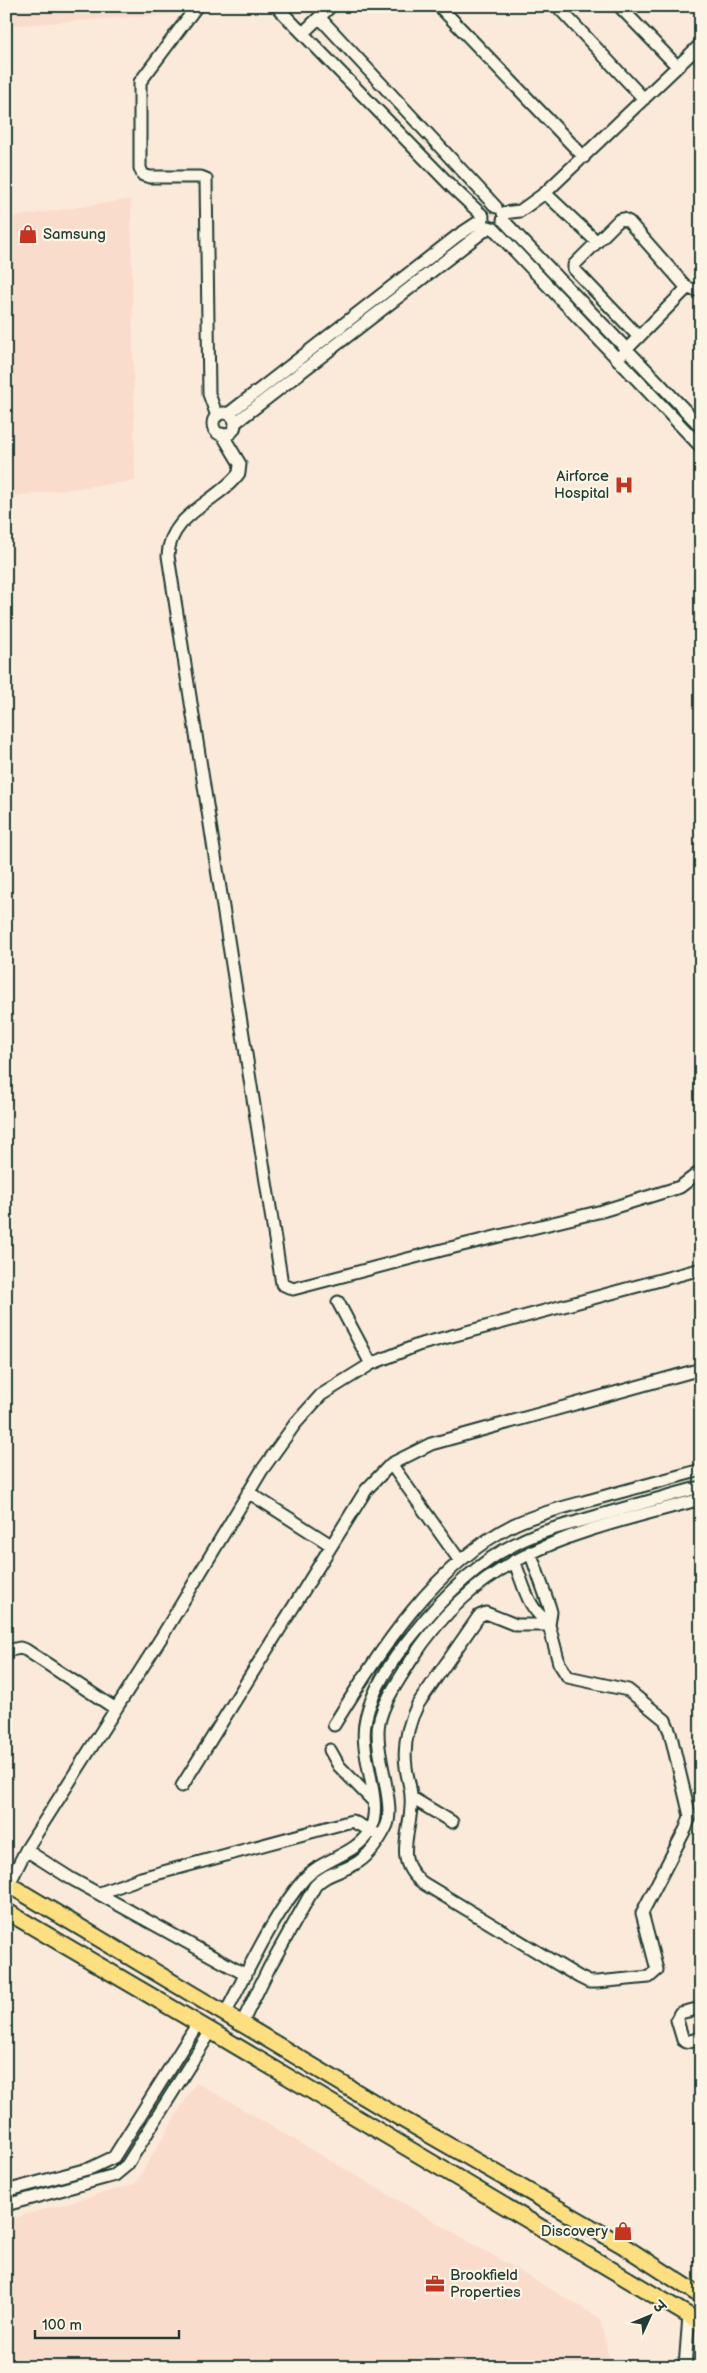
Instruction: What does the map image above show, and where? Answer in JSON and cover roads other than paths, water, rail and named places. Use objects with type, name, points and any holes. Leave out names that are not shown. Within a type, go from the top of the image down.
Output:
[{"type":"main road","points":[[7,1884],[383,2108],[622,2245],[701,2296]]},
{"type":"main road","points":[[6,1911],[211,2030],[695,2320]]},
{"type":"street","points":[[197,6],[140,82],[140,168],[143,175],[150,177],[201,177],[206,179],[209,394],[227,418],[232,431],[222,434]]},
{"type":"street","points":[[276,6],[701,447]]},
{"type":"street","points":[[303,33],[331,6]]},
{"type":"street","points":[[439,6],[584,157]]},
{"type":"street","points":[[557,6],[644,99]]},
{"type":"street","points":[[619,6],[677,66]]},
{"type":"street","points":[[320,18],[627,350],[701,427]]},
{"type":"street","points":[[487,223],[486,210],[501,214],[520,211],[545,193],[701,44]]},
{"type":"street","points":[[545,193],[597,242]]},
{"type":"street","points":[[501,214],[499,226],[487,223],[449,242],[227,418],[214,421],[215,428],[222,434],[240,464],[239,473],[179,526],[171,540],[168,556],[279,1280],[282,1284],[293,1289],[442,1250],[602,1212],[680,1187],[701,1171]]},
{"type":"street","points":[[639,337],[574,270],[574,265],[623,219],[629,222],[687,288],[701,291]]},
{"type":"street","points":[[617,359],[687,288]]},
{"type":"street","points":[[7,1884],[26,1850],[116,1709],[248,1492],[295,1424],[321,1395],[371,1364],[418,1345],[701,1269]]},
{"type":"street","points":[[338,1302],[371,1364]]},
{"type":"street","points":[[182,1786],[366,1490],[391,1464],[431,1444],[701,1369]]},
{"type":"street","points":[[391,1464],[478,1585]]},
{"type":"street","points":[[334,1724],[393,1632],[461,1562],[514,1524],[545,1512],[701,1470]]},
{"type":"street","points":[[225,2014],[246,1975],[305,1879],[320,1865],[357,1845],[370,1830],[374,1814],[374,1802],[364,1748],[366,1718],[372,1700],[392,1662],[425,1619],[470,1574],[517,1542],[547,1531],[701,1487]]},
{"type":"street","points":[[248,1492],[332,1545]]},
{"type":"street","points":[[242,2023],[269,1968],[319,1881],[355,1864],[366,1856],[387,1827],[389,1812],[380,1755],[379,1722],[389,1699],[420,1646],[438,1622],[478,1585],[522,1556],[587,1530],[701,1499]]},
{"type":"street","points":[[517,1542],[534,1609],[548,1623]]},
{"type":"street","points":[[522,1556],[549,1605],[551,1612],[548,1623],[559,1663],[568,1677],[628,1690],[660,1713],[670,1732],[690,1816],[686,1828],[642,1913],[657,1970],[649,1977],[589,1982],[423,1882],[411,1871],[404,1853],[412,1798],[405,1752],[410,1720],[418,1704],[478,1616],[486,1613],[516,1626],[548,1623]]},
{"type":"street","points":[[6,1651],[20,1648],[26,1650],[116,1709]]},
{"type":"street","points":[[330,1750],[339,1766],[374,1802]]},
{"type":"street","points":[[412,1798],[452,1822]]},
{"type":"street","points":[[100,1893],[141,1878],[352,1821],[380,1837]]},
{"type":"street","points":[[26,1850],[54,1869],[246,1975]]},
{"type":"street","points":[[255,1960],[269,1968]]},
{"type":"street","points":[[701,2008],[680,2013],[677,2020],[682,2040],[686,2042],[701,2038]]},
{"type":"street","points":[[6,2191],[91,2168],[114,2157],[198,2023]]},
{"type":"street","points":[[6,2205],[115,2175],[127,2165],[211,2030]]},
{"type":"street","points":[[114,2157],[127,2165]]},
{"type":"street","points":[[39,2182],[44,2195]]},
{"type":"street","points":[[685,2367],[695,2320]]},
{"type":"place","name":"Samsung","points":[[28,234]]},
{"type":"place","name":"Airforce Hospital","points":[[624,485]]},
{"type":"place","name":"Discovery","points":[[623,2231]]},
{"type":"place","name":"Brookfield Properties","points":[[435,2284]]}]
